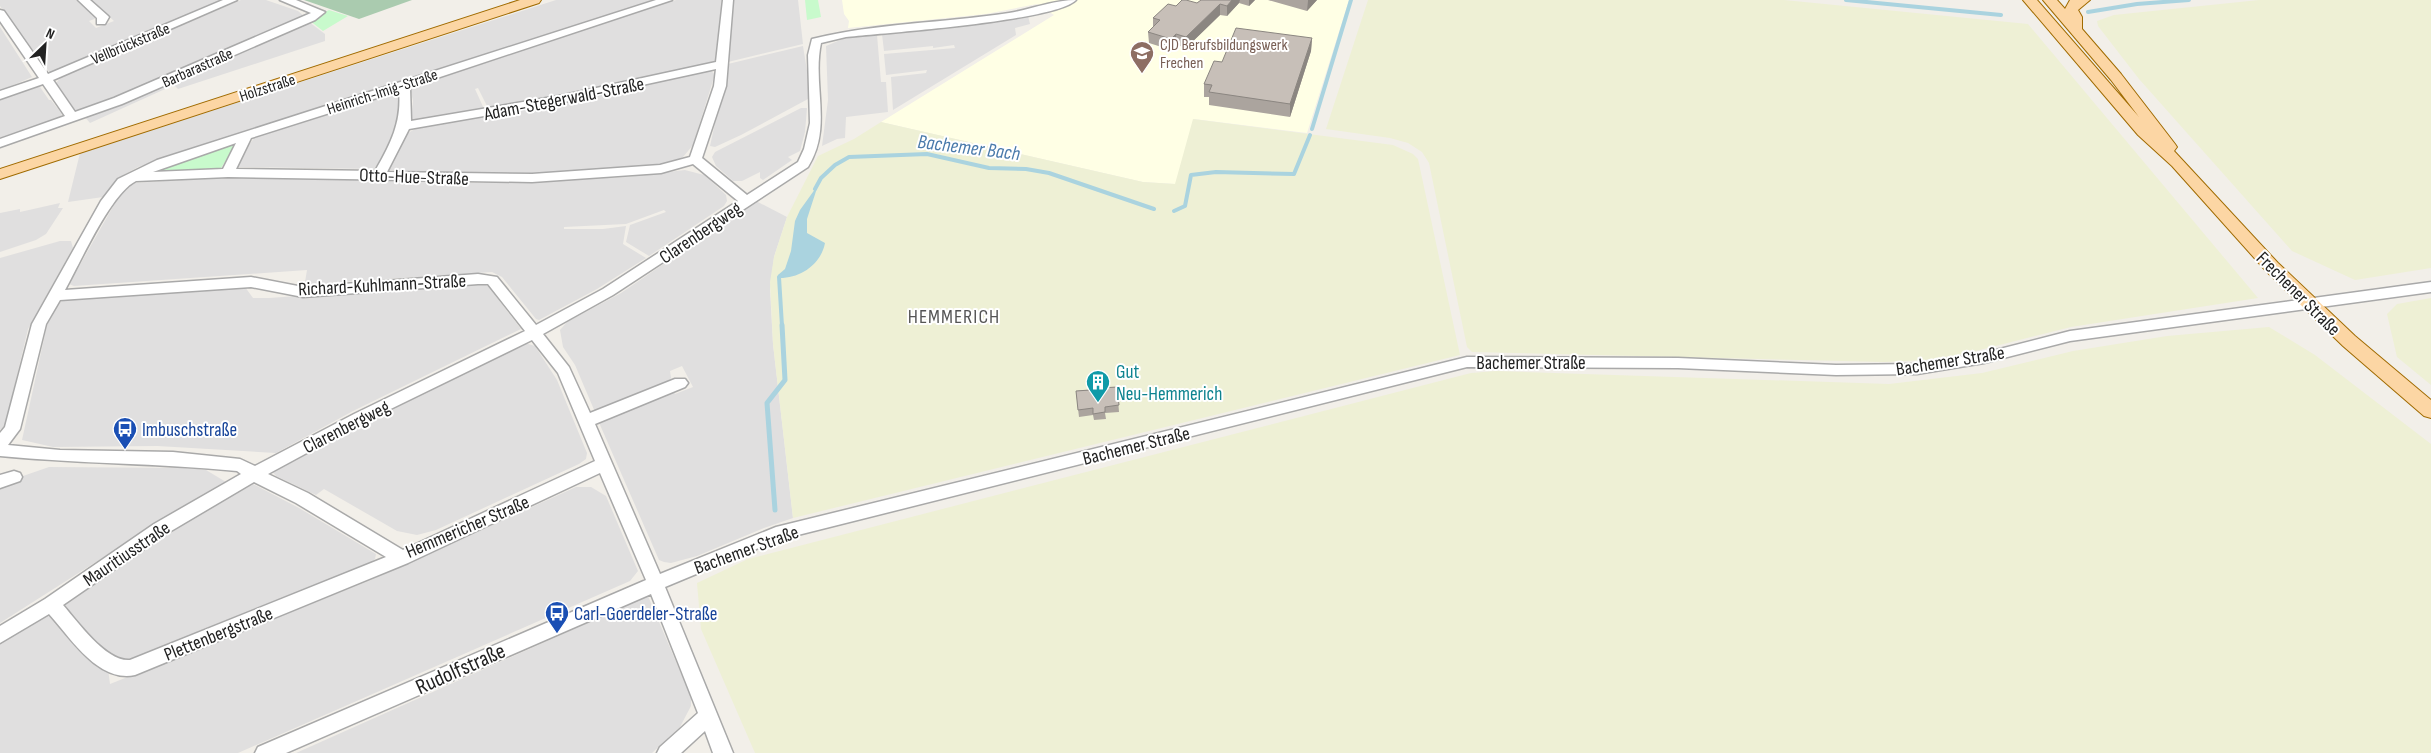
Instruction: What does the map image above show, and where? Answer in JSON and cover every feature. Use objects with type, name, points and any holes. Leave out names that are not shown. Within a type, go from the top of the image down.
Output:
[{"type":"main road","name":"Holzstraße","points":[[0,165],[511,0]]},
{"type":"main road","name":"Holzstraße","points":[[0,174],[534,0]]},
{"type":"main road","name":"Frechener Straße","points":[[2030,0],[2143,132],[2178,163],[2246,240],[2310,305],[2385,373],[2431,411]]},
{"type":"main road","name":"Frechener Straße","points":[[2050,0],[2154,125],[2178,163]]},
{"type":"main road","points":[[2076,30],[2075,17],[2071,10],[2075,3],[2083,0]]},
{"type":"street","points":[[83,0],[103,17],[101,22]]},
{"type":"street","name":"Vellbrückstraße","points":[[0,95],[46,79],[232,0]]},
{"type":"street","name":"Barbarastraße","points":[[0,143],[196,69],[311,18],[319,12],[285,0]]},
{"type":"street","name":"Heinrich-Imig-Straße","points":[[56,295],[108,201],[118,186],[131,177],[162,163],[667,0]]},
{"type":"street","points":[[728,0],[720,86],[696,159],[746,201]]},
{"type":"street","name":"Clarenbergweg","points":[[254,474],[359,418],[534,333],[636,275],[803,164],[811,149],[816,124],[816,74],[813,48],[816,41],[846,34],[1009,16],[1051,8],[1071,0]]},
{"type":"street","points":[[0,13],[72,117]]},
{"type":"street","name":"Adam-Stegerwald-Straße","points":[[405,126],[498,112],[616,90],[722,64]]},
{"type":"street","points":[[379,175],[405,126],[407,101],[404,84]]},
{"type":"street","points":[[228,173],[246,136]]},
{"type":"street","name":"Otto-Hue-Straße","points":[[131,177],[228,173],[454,178],[598,174],[661,169],[696,159]]},
{"type":"street","name":"Richard-Kuhlmann-Straße","points":[[56,295],[251,282],[303,292],[485,279],[496,284],[534,333]]},
{"type":"street","name":"Bachemer Straße","points":[[655,584],[776,534],[1466,362],[1678,363],[1836,370],[1917,369],[1984,358],[2086,333],[2310,305],[2431,287]]},
{"type":"street","points":[[0,444],[12,429],[35,334],[56,295]]},
{"type":"street","points":[[534,333],[564,371],[655,584],[723,753]]},
{"type":"street","points":[[586,421],[680,383]]},
{"type":"street","name":"Hemmericher Straße","points":[[0,450],[60,456],[173,458],[240,465],[302,498],[402,558],[604,464]]},
{"type":"street","name":"Mauritiusstraße","points":[[0,635],[51,604],[160,529],[254,474]]},
{"type":"street","name":"Plettenbergstraße","points":[[51,604],[96,652],[117,667],[126,668],[137,666],[402,558]]},
{"type":"street","name":"Rudolfstraße","points":[[265,753],[655,584]]},
{"type":"street","points":[[667,753],[707,717]]},
{"type":"shaded area","points":[[0,0],[76,0],[97,18],[89,21],[96,28],[114,21],[91,0],[225,0],[50,73],[0,6]]},
{"type":"shaded area","points":[[241,0],[266,0],[298,11],[304,16],[82,112],[74,111],[56,83],[62,76]]},
{"type":"shaded area","points":[[304,0],[412,0],[359,19]]},
{"type":"shaded area","points":[[556,0],[656,0],[138,167],[118,178],[103,197],[68,202],[80,153]]},
{"type":"shaded area","points":[[676,0],[722,0],[715,62],[636,82],[489,110],[478,88],[475,89],[485,111],[413,121],[411,119],[413,101],[410,87],[415,84]]},
{"type":"shaded area","points":[[734,0],[798,0],[803,44],[728,62]]},
{"type":"shaded area","name":"CJD Berufsbildungswerk Frechen","points":[[842,0],[1349,0],[1307,133],[1194,119],[1176,184],[1143,182],[881,122],[1054,15],[1037,4],[986,14],[848,28],[849,21],[844,14]]},
{"type":"shaded area","points":[[1368,0],[1784,0],[2028,24],[2258,298],[2071,327],[1964,354],[1925,360],[1885,362],[1472,352],[1467,347],[1429,163],[1422,152],[1408,143],[1390,138],[1326,129]]},
{"type":"shaded area","points":[[2259,0],[2431,0],[2431,268],[2355,280],[2292,251],[2139,79],[2098,26],[2097,21],[2114,15]]},
{"type":"shaded area","points":[[1028,16],[1030,24],[1015,28],[1016,35],[893,110],[891,77],[926,73],[927,70],[886,75],[884,54],[955,48],[954,45],[884,51],[882,34]]},
{"type":"shaded area","points":[[309,22],[325,34],[325,41],[178,89],[174,85],[90,123],[84,116]]},
{"type":"shaded area","points":[[0,27],[32,77],[0,91]]},
{"type":"shaded area","points":[[877,35],[881,82],[886,82],[888,112],[846,117],[845,138],[837,139],[822,146],[828,100],[826,46],[845,38]]},
{"type":"shaded area","points":[[803,46],[809,83],[808,99],[741,135],[715,147],[710,146],[728,64]]},
{"type":"shaded area","points":[[711,71],[715,74],[693,145],[683,157],[674,162],[629,169],[489,175],[387,170],[408,133],[420,126],[567,102]]},
{"type":"shaded area","points":[[33,87],[40,87],[62,114],[60,118],[31,130],[0,138],[0,98]]},
{"type":"shaded area","points":[[396,91],[400,93],[400,119],[386,152],[374,169],[238,167],[246,148],[257,135]]},
{"type":"shaded area","points":[[801,108],[807,108],[805,132],[800,151],[788,157],[792,160],[763,180],[760,178],[760,172],[742,181],[733,181],[716,166],[712,157],[715,152]]},
{"type":"shaded area","points":[[1193,119],[1393,145],[1413,154],[1418,159],[1460,355],[793,518],[773,344],[770,282],[774,257],[787,217],[818,156],[854,139],[881,122],[1143,182],[1175,184]]},
{"type":"shaded area","points":[[685,170],[704,175],[710,180],[726,195],[727,201],[724,206],[649,256],[626,242],[630,225],[666,212],[664,210],[626,224],[564,227],[564,229],[603,229],[626,226],[623,244],[646,258],[597,289],[539,320],[536,319],[502,277],[492,272],[312,284],[305,282],[307,270],[74,286],[69,284],[119,196],[133,183],[227,177],[483,183],[627,177]]},
{"type":"shaded area","points":[[756,201],[787,217],[774,257],[770,290],[773,344],[793,518],[697,556],[671,563],[664,562],[659,560],[597,418],[672,387],[675,394],[693,387],[682,366],[670,371],[671,378],[667,383],[595,412],[575,365],[563,347],[560,330],[567,322],[621,293]]},
{"type":"shaded area","points":[[60,203],[58,208],[63,208],[46,234],[36,240],[0,252],[0,213],[20,209],[20,212]]},
{"type":"shaded area","points":[[60,241],[71,241],[73,248],[28,329],[5,426],[0,430],[0,258]]},
{"type":"shaded area","points":[[481,283],[488,286],[521,329],[353,411],[276,453],[157,446],[53,447],[22,440],[47,325],[59,303],[66,298],[245,287],[253,298],[269,298]]},
{"type":"shaded area","points":[[2431,298],[2431,385],[2397,357],[2387,314],[2397,304]]},
{"type":"shaded area","points":[[2269,327],[2315,355],[2431,444],[2431,753],[755,753],[701,629],[697,583],[748,559],[1471,373],[1496,371],[1889,384],[1982,373],[2073,351],[2167,336]]},
{"type":"shaded area","points":[[525,343],[535,346],[557,380],[587,453],[586,459],[579,464],[436,530],[417,535],[397,531],[324,489],[316,495],[276,476],[270,469]]},
{"type":"shaded area","points":[[49,467],[189,468],[206,470],[226,482],[204,498],[110,553],[0,623],[0,484]]},
{"type":"shaded area","points":[[253,484],[299,508],[376,554],[375,559],[368,565],[126,661],[106,656],[60,606],[146,543],[150,546],[198,515]]},
{"type":"shaded area","points":[[576,487],[591,487],[606,496],[638,571],[630,581],[238,753],[0,753],[0,642],[43,616],[50,615],[108,669],[110,684],[371,580]]},
{"type":"shaded area","points":[[648,596],[691,697],[691,706],[680,727],[652,753],[296,753]]},
{"type":"green space","points":[[805,0],[818,0],[821,17],[807,20]]},
{"type":"green space","points":[[329,10],[348,16],[323,31],[309,20]]},
{"type":"green space","points":[[228,145],[235,146],[221,168],[163,171],[163,168]]},
{"type":"water","points":[[818,185],[807,219],[807,233],[825,243],[823,251],[809,268],[795,275],[780,278],[778,275],[785,269],[791,251],[795,221],[800,210]]},
{"type":"building","points":[[1182,0],[1197,3],[1201,0],[1232,0],[1227,6],[1220,4],[1186,37],[1176,34],[1171,39],[1148,32],[1160,20],[1153,18],[1168,4],[1176,6]]},
{"type":"building","points":[[1236,28],[1312,38],[1290,104],[1209,92],[1212,85],[1204,84],[1214,61],[1222,62]]},
{"type":"building","name":"Gut Neu-Hemmerich","points":[[1100,381],[1101,388],[1117,387],[1119,405],[1105,407],[1105,412],[1093,414],[1093,408],[1078,410],[1076,391],[1090,390],[1089,382]]},
{"type":"waterway","name":"Bachemer Bach","points":[[1312,129],[1351,0]]},
{"type":"waterway","points":[[1846,0],[2001,15]]},
{"type":"waterway","points":[[2088,12],[2137,4],[2189,0]]},
{"type":"waterway","name":"Bachemer Bach","points":[[1174,211],[1185,206],[1191,175],[1216,172],[1294,174],[1310,135]]},
{"type":"waterway","name":"Bachemer Bach","points":[[815,189],[821,178],[835,165],[849,157],[927,154],[989,168],[1026,169],[1049,173],[1154,209]]},
{"type":"waterway","name":"Bachemer Bach","points":[[782,326],[779,277],[784,274]]},
{"type":"waterway","points":[[775,510],[767,403],[785,380],[782,325]]},
{"type":"place","name":"CJD Berufsbildungswerk Frechen","points":[[1142,74]]},
{"type":"place","name":"Gut Neu-Hemmerich","points":[[1098,403]]},
{"type":"place","name":"Imbuschstraße","points":[[125,450]]},
{"type":"place","name":"Carl-Goerdeler-Straße","points":[[557,634]]},
{"type":"district","name":"HEMMERICH","points":[[954,316]]}]
